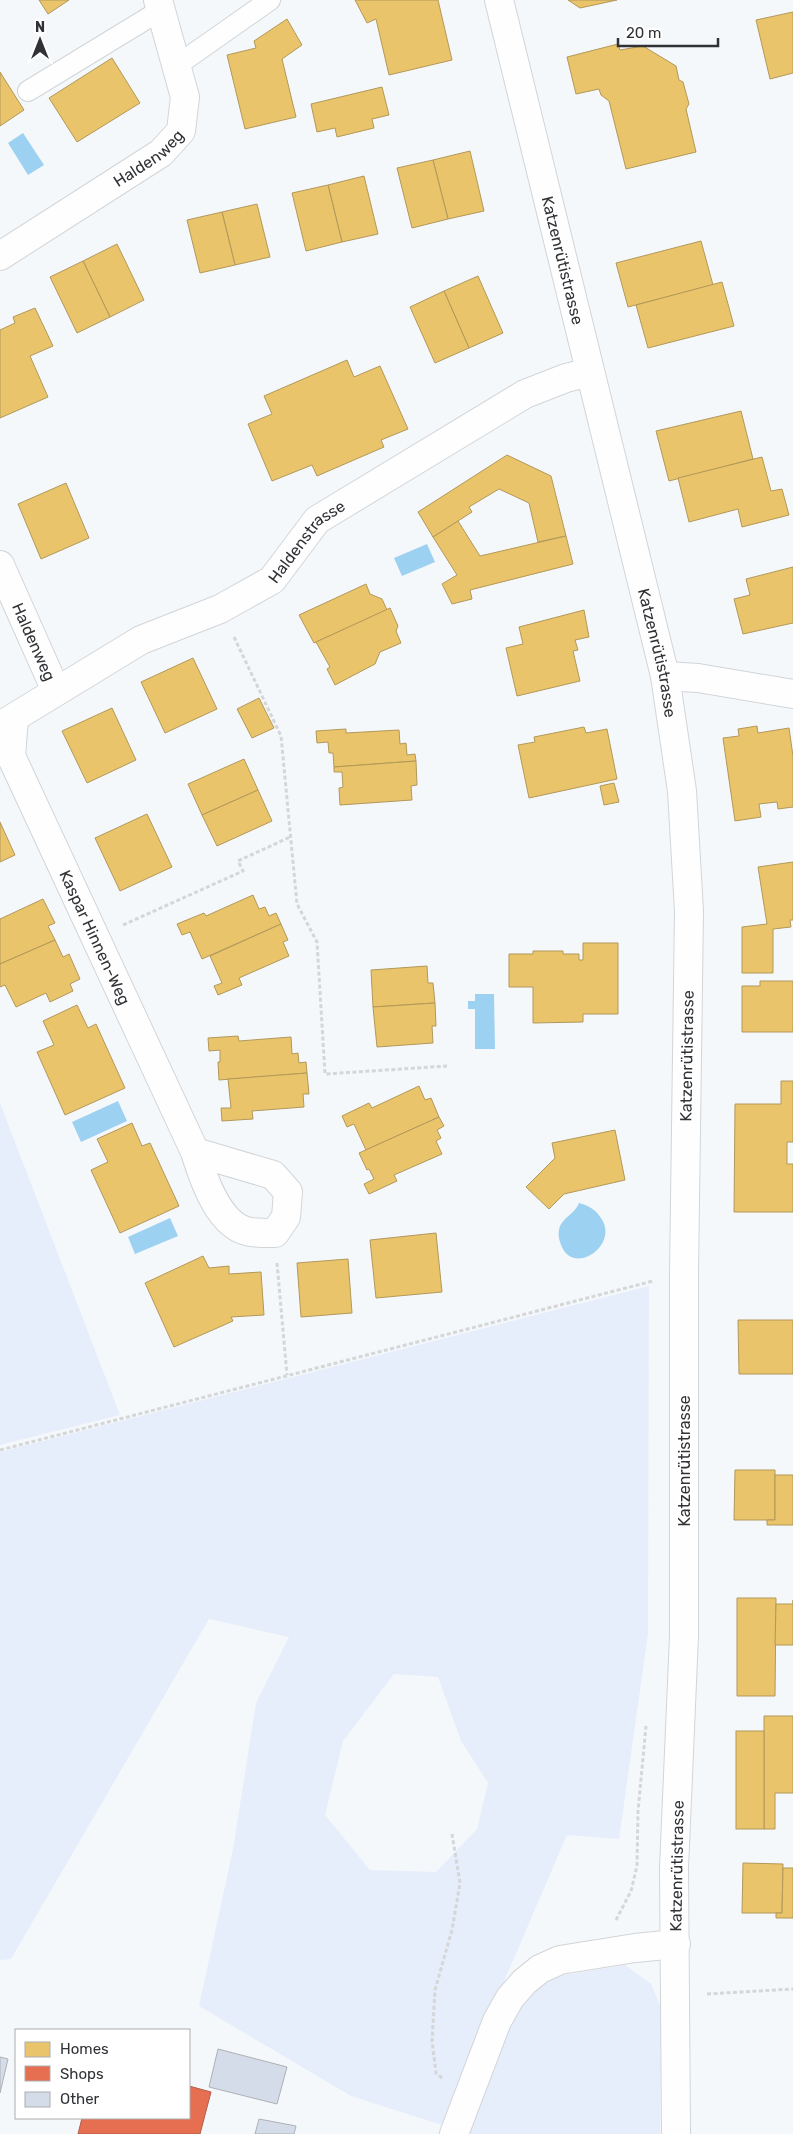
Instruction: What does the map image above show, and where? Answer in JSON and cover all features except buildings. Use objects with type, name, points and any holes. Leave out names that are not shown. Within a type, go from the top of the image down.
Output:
[{"type":"street","name":"Katzenrütistrasse","points":[[499,0],[665,676],[682,792],[689,911],[684,1274],[684,1636],[674,1868],[676,2134]]},
{"type":"street","name":"Haldenweg","points":[[0,256],[161,153],[181,131],[185,97],[159,5]]},
{"type":"street","name":"Haldenstrasse","points":[[7,722],[141,640],[220,609],[272,580],[317,520],[526,394],[566,378],[590,372]]},
{"type":"street","name":"Haldenweg","points":[[0,564],[56,692]]},
{"type":"street","points":[[665,676],[698,678],[793,694]]},
{"type":"street","name":"Kaspar Hinnen-Weg","points":[[7,722],[11,756],[195,1152],[204,1181],[224,1218],[249,1232],[274,1233]]},
{"type":"street","points":[[195,1152],[273,1175],[288,1192],[286,1217],[274,1233]]},
{"type":"street","points":[[454,2134],[497,2021],[510,1998],[524,1982],[540,1969],[560,1960],[603,1952],[676,1944]]},
{"type":"lane","points":[[176,66],[270,0]]},
{"type":"lane","points":[[28,91],[159,5]]},
{"type":"path","points":[[220,609],[281,736],[297,904],[317,942],[325,1074],[447,1066]]},
{"type":"path","points":[[95,937],[243,871],[238,861],[290,837]]},
{"type":"path","points":[[274,1233],[288,1375]]},
{"type":"path","points":[[0,1450],[684,1274]]},
{"type":"path","points":[[603,1952],[605,1941],[631,1890],[637,1866],[638,1811],[647,1722]]},
{"type":"path","points":[[452,1834],[460,1883],[452,1930],[435,1990],[432,2041],[436,2073],[468,2098]]},
{"type":"path","points":[[676,1996],[793,1989]]},
{"type":"shaded area","points":[[0,1103],[120,1415],[0,1445]]},
{"type":"shaded area","points":[[649,1286],[648,1634],[619,1839],[567,1835],[442,2125],[351,2096],[199,2006],[233,1849],[256,1703],[289,1637],[209,1619],[11,1959],[0,1960],[0,1452]],"holes":[[[394,1674],[438,1677],[461,1741],[488,1783],[477,1829],[436,1872],[370,1870],[325,1815],[343,1741]]]},
{"type":"shaded area","points":[[625,1965],[651,1984],[661,2008],[660,2134],[464,2134],[518,2002],[558,1976]]},
{"type":"water","points":[[23,133],[44,165],[28,175],[8,143]]},
{"type":"water","points":[[427,544],[435,562],[402,576],[394,558]]},
{"type":"water","points":[[475,994],[494,994],[495,1049],[475,1049],[475,1009],[468,1009],[468,1001],[475,1001]]},
{"type":"water","points":[[118,1101],[127,1121],[81,1142],[72,1122]]},
{"type":"water","points":[[579,1203],[597,1213],[605,1228],[604,1238],[600,1247],[593,1254],[584,1258],[575,1258],[567,1254],[561,1245],[559,1237],[562,1222]]},
{"type":"water","points":[[170,1218],[178,1236],[135,1254],[128,1237]]}]
